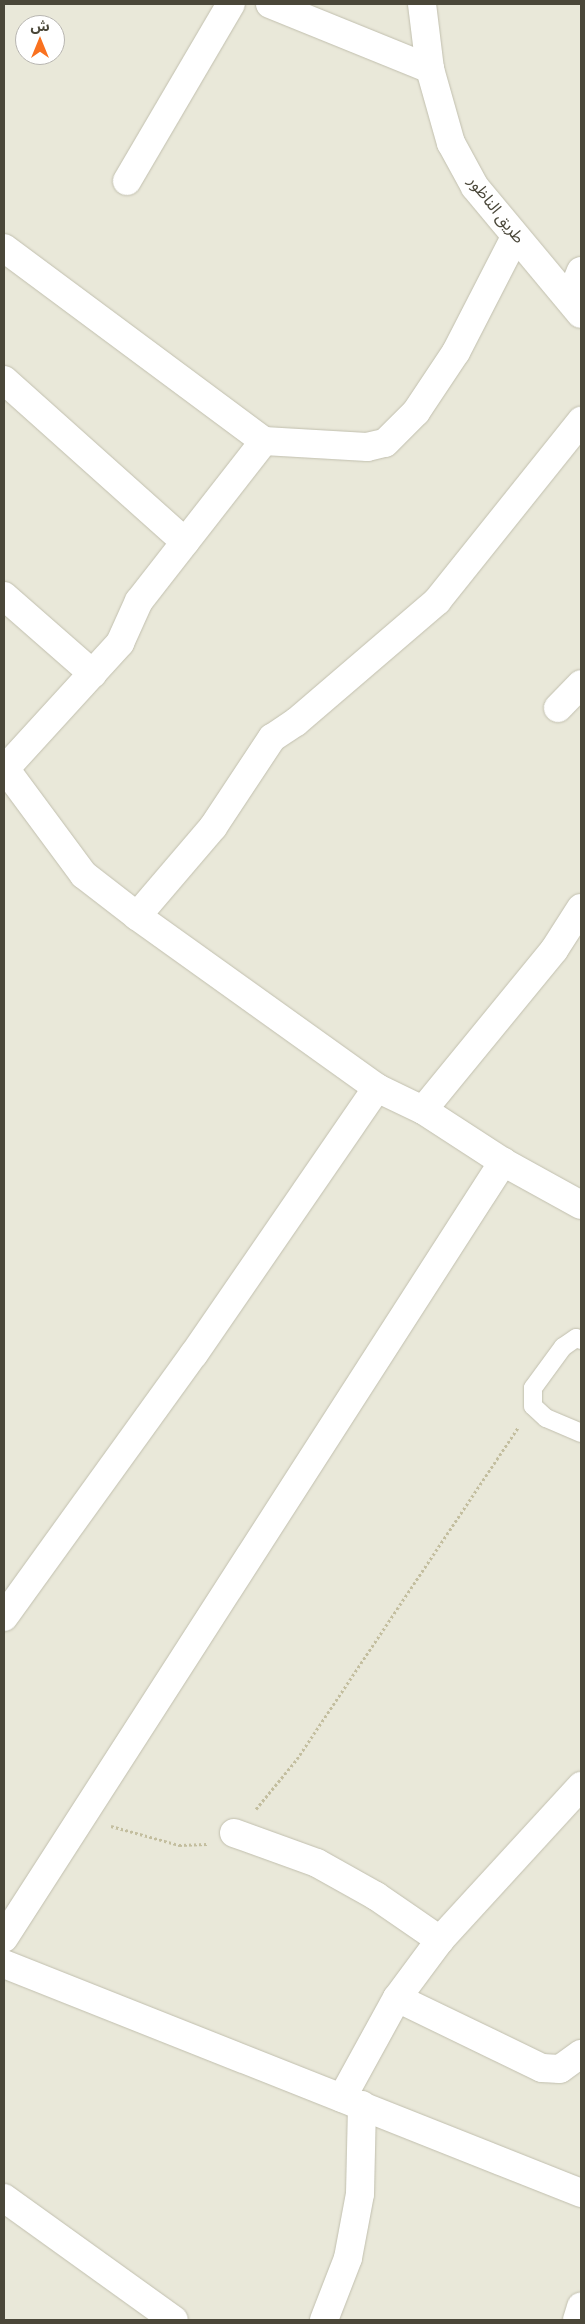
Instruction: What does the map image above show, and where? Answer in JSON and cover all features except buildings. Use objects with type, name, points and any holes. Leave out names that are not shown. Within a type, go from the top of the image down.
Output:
[{"type":"street","points":[[127,181],[231,4]]},
{"type":"street","points":[[270,4],[430,69]]},
{"type":"street","name":"طريق الناظور","points":[[422,4],[430,69],[451,143],[475,187],[515,237],[576,306]]},
{"type":"street","points":[[4,248],[264,441],[367,447],[385,443],[401,431],[456,352],[515,237]]},
{"type":"street","points":[[576,306],[581,271]]},
{"type":"street","points":[[4,380],[185,542]]},
{"type":"street","points":[[137,916],[213,827],[266,744],[437,601],[581,421]]},
{"type":"street","points":[[264,441],[139,601],[120,643],[4,768],[84,875],[137,916],[377,1088],[422,1110],[503,1162],[581,1205]]},
{"type":"street","points":[[4,596],[93,674]]},
{"type":"street","points":[[558,708],[581,684]]},
{"type":"street","points":[[422,1110],[554,950],[581,908]]},
{"type":"street","points":[[4,1617],[194,1354],[377,1088]]},
{"type":"street","points":[[4,1938],[84,1817],[503,1162]]},
{"type":"street","points":[[324,2320],[348,2258],[360,2194],[352,2102],[397,1998],[440,1940],[581,1786]]},
{"type":"street","points":[[234,1834],[317,1863],[376,1896],[440,1940]]},
{"type":"street","points":[[4,1964],[581,2193]]},
{"type":"street","points":[[397,1998],[542,2068],[560,2068],[581,2054]]},
{"type":"street","points":[[4,2198],[174,2320]]},
{"type":"street","points":[[577,2320],[581,2307]]},
{"type":"lane","points":[[581,1340],[576,1338],[564,1347],[533,1388],[533,1406],[546,1418],[581,1433]]},
{"type":"path","points":[[84,1817],[179,1845],[205,1844],[234,1834],[297,1759],[533,1406]]},
{"type":"shaded area","points":[[4,4],[581,4],[581,2320],[4,2320]]}]
